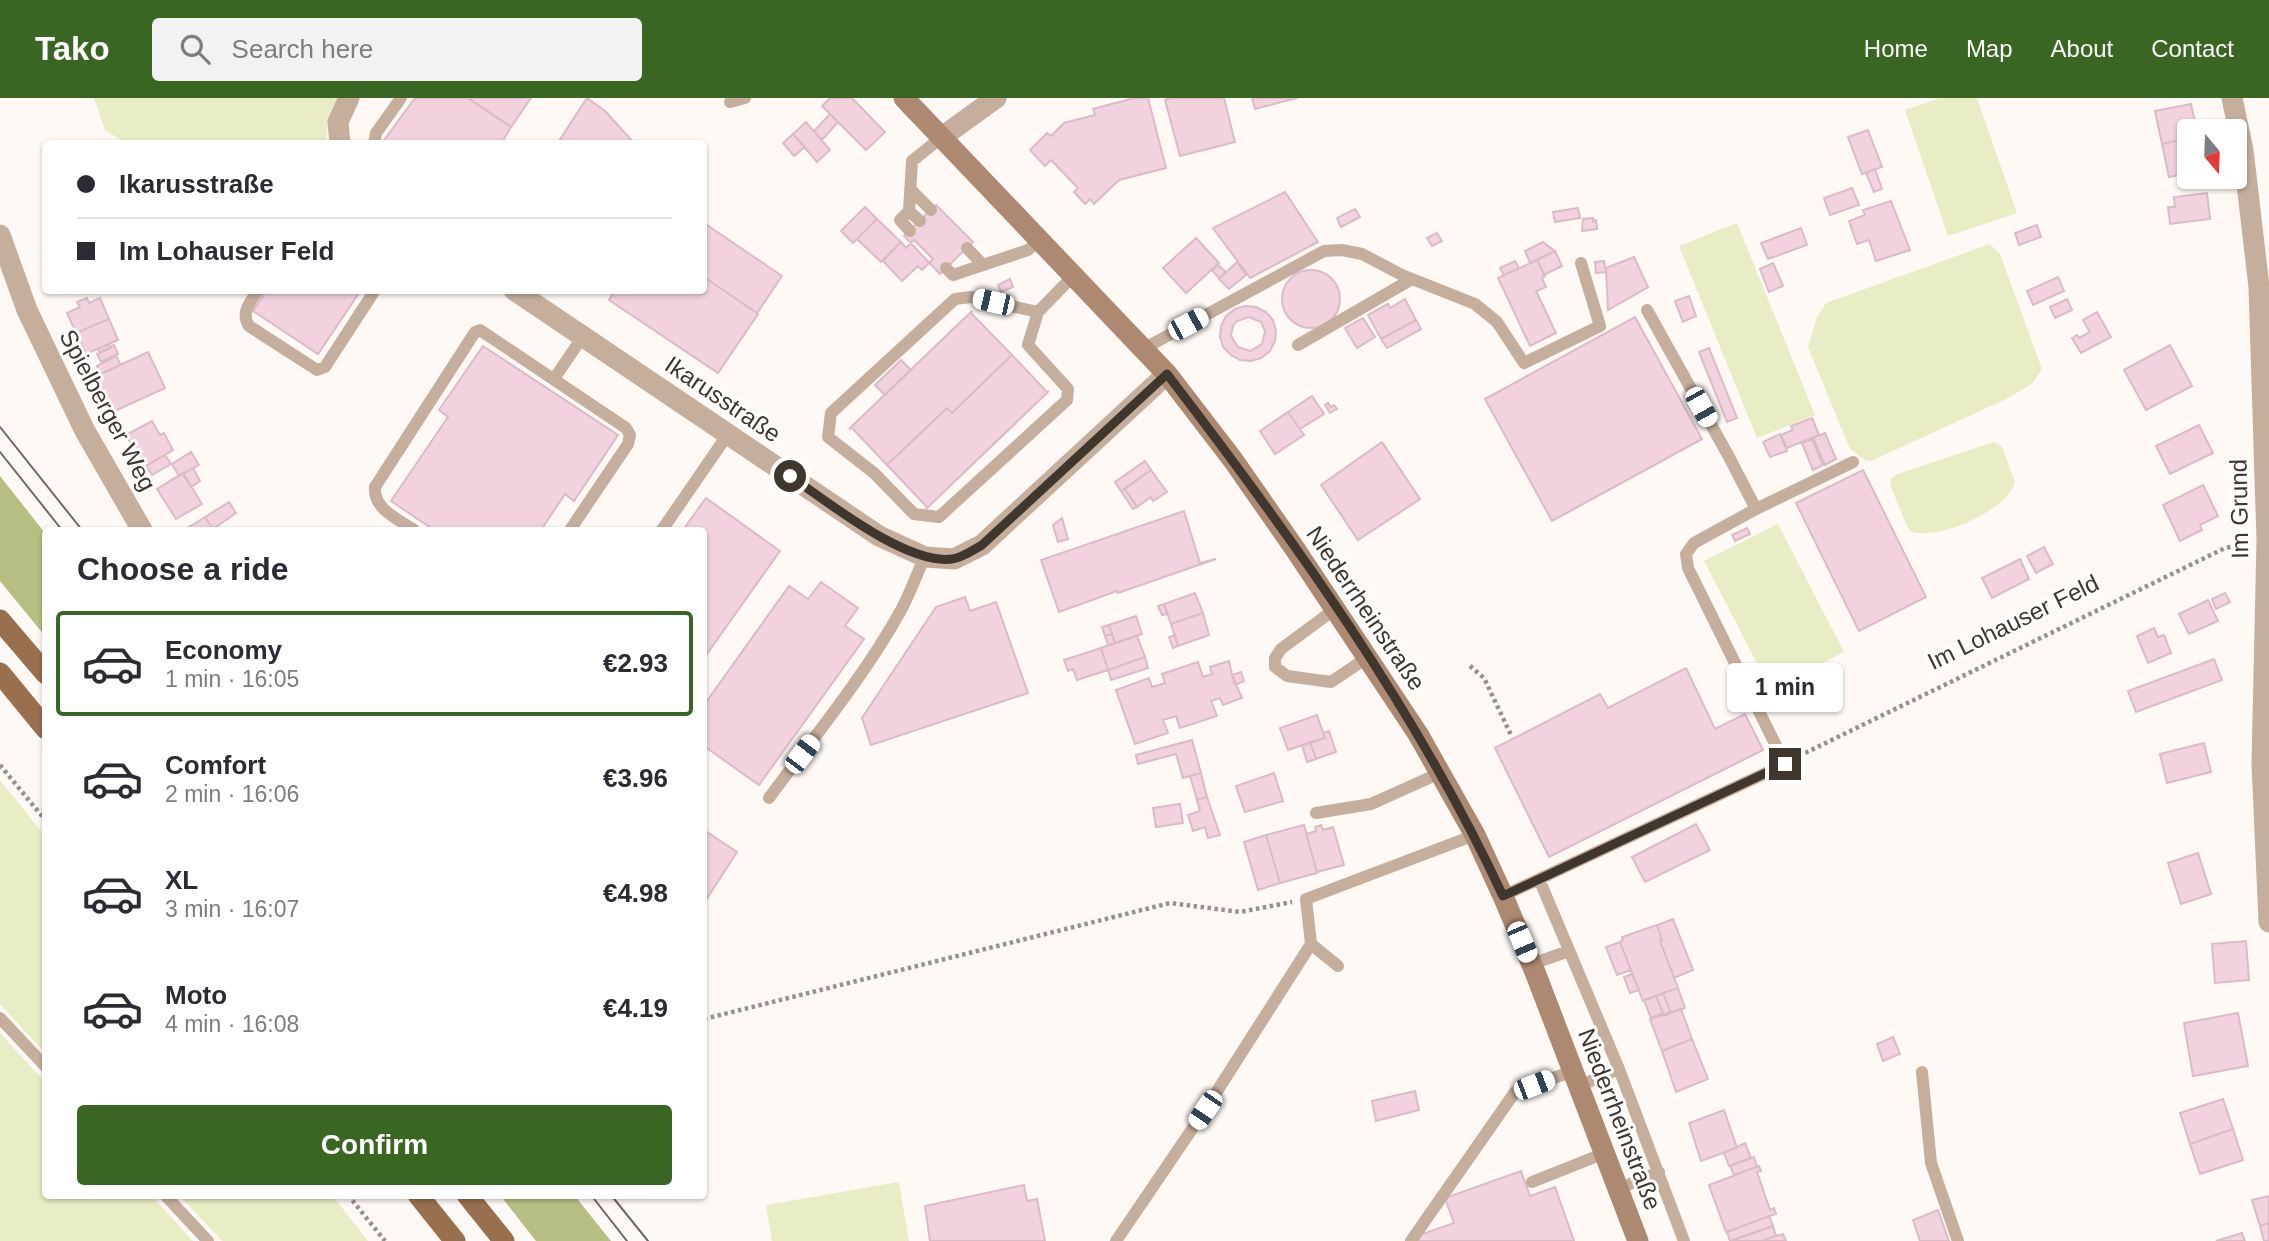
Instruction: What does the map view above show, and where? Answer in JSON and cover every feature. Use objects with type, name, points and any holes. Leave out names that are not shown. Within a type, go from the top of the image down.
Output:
[{"type":"main road","points":[[0,620],[42,669]]},
{"type":"main road","points":[[0,673],[42,724]]},
{"type":"main road","points":[[421,1199],[455,1241]]},
{"type":"main road","points":[[470,1199],[504,1241]]},
{"type":"street","points":[[340,140],[338,122],[349,98]]},
{"type":"street","name":"Niederrheinstraße","points":[[904,98],[1167,374],[1233,460],[1418,734],[1475,835],[1503,896],[1532,964],[1638,1241]]},
{"type":"street","points":[[942,137],[996,98]]},
{"type":"street","name":"Im Grund","points":[[2232,98],[2243,150],[2259,287],[2268,540],[2262,764],[2269,922]]},
{"type":"street","name":"Spielberger Weg","points":[[0,235],[27,310],[85,431],[140,527]]},
{"type":"street","name":"Ikarusstraße","points":[[520,294],[879,536],[925,557],[954,559],[982,545],[1167,374]]},
{"type":"lane","points":[[375,140],[376,133],[401,98]]},
{"type":"lane","points":[[730,103],[745,98]]},
{"type":"lane","points":[[915,226],[909,211],[912,161],[942,137]]},
{"type":"lane","points":[[911,189],[931,211]]},
{"type":"lane","points":[[951,263],[953,275],[1028,250],[1040,240]]},
{"type":"lane","points":[[967,248],[983,265]]},
{"type":"lane","points":[[1143,349],[1324,251],[1342,250],[1362,254],[1412,279],[1475,304],[1497,322],[1524,363],[1600,326],[1581,263]]},
{"type":"lane","points":[[1038,312],[971,297],[955,299],[831,413],[828,437],[874,473],[914,514],[939,517],[1067,400],[1069,388],[1028,345],[1038,312],[1074,275]]},
{"type":"lane","points":[[1298,345],[1412,279]]},
{"type":"lane","points":[[255,294],[245,310],[249,326],[317,370],[326,367],[372,294]]},
{"type":"lane","points":[[1647,310],[1756,509]]},
{"type":"lane","points":[[410,527],[381,507],[374,496],[375,487],[475,332],[480,330],[626,428],[630,435],[628,443],[572,527]]},
{"type":"lane","points":[[554,379],[583,337]]},
{"type":"lane","points":[[664,527],[728,434]]},
{"type":"lane","points":[[1503,896],[1785,764],[1688,568],[1686,554],[1694,543],[1783,494],[1853,462]]},
{"type":"lane","points":[[769,798],[872,658],[901,610],[925,557]]},
{"type":"lane","points":[[1335,608],[1281,649],[1275,658],[1275,667],[1287,676],[1331,682],[1368,657]]},
{"type":"lane","points":[[1316,813],[1371,804],[1440,773]]},
{"type":"lane","points":[[1116,1241],[1205,1110],[1311,944],[1306,899],[1475,835]]},
{"type":"lane","points":[[1539,879],[1619,1069],[1684,1241]]},
{"type":"lane","points":[[1311,944],[1338,966]]},
{"type":"lane","points":[[1532,964],[1569,951]]},
{"type":"lane","points":[[0,1018],[42,1063]]},
{"type":"lane","points":[[1411,1241],[1515,1093],[1619,1069]]},
{"type":"lane","points":[[1922,1072],[1931,1163],[1958,1241]]},
{"type":"lane","points":[[1532,1182],[1605,1153]]},
{"type":"lane","points":[[1618,1189],[1659,1172]]},
{"type":"lane","points":[[169,1199],[208,1241]]},
{"type":"path","name":"Im Lohauser Feld","points":[[1785,764],[2225,548],[2268,540]]},
{"type":"path","points":[[1470,666],[1484,678],[1511,735]]},
{"type":"path","points":[[0,765],[42,816]]},
{"type":"path","points":[[707,1018],[1170,903],[1240,912],[1306,899]]},
{"type":"path","points":[[351,1199],[385,1241]]},
{"type":"green space","points":[[94,98],[338,98],[329,120],[327,140],[121,140],[105,130]]},
{"type":"green space","points":[[1940,98],[1977,98],[2017,213],[1948,236],[1905,110]]},
{"type":"green space","points":[[1737,223],[1815,415],[1757,438],[1679,246]]},
{"type":"green space","points":[[1990,244],[2000,254],[2042,369],[2032,384],[2004,400],[1871,461],[1865,460],[1850,449],[1808,347],[1817,317],[1826,303]]},
{"type":"green space","points":[[1994,442],[2002,447],[2015,482],[2009,493],[1986,513],[1971,521],[1938,532],[1912,532],[1907,526],[1890,479]]},
{"type":"green space","points":[[0,476],[42,529],[42,632],[0,581]]},
{"type":"green space","points":[[1778,524],[1844,652],[1771,690],[1704,561]]},
{"type":"green space","points":[[0,780],[42,832],[42,1050],[0,1004]]},
{"type":"green space","points":[[0,1033],[42,1079],[42,1199],[155,1199],[193,1241],[0,1241]]},
{"type":"green space","points":[[899,1182],[909,1241],[772,1241],[766,1205]]},
{"type":"green space","points":[[183,1199],[335,1199],[368,1241],[222,1241]]},
{"type":"green space","points":[[503,1199],[577,1199],[611,1241],[536,1241]]},
{"type":"building","points":[[415,98],[468,98],[511,127],[503,140],[384,140]]},
{"type":"building","points":[[468,98],[531,98],[511,127]]},
{"type":"building","points":[[587,98],[605,111],[631,140],[560,140]]},
{"type":"building","points":[[830,98],[852,98],[885,132],[866,150],[822,106]]},
{"type":"building","points":[[1134,98],[1148,98],[1166,168],[1119,180],[1094,204],[1090,199],[1085,204],[1074,192],[1078,188],[1051,160],[1045,166],[1030,150],[1047,133],[1051,136],[1064,123],[1095,115],[1093,109]]},
{"type":"building","points":[[1224,98],[1235,142],[1180,156],[1165,100]]},
{"type":"building","points":[[1252,98],[1297,98],[1255,109]]},
{"type":"building","points":[[2191,104],[2194,119],[2177,119],[2177,141],[2162,144],[2155,111]]},
{"type":"building","points":[[830,114],[838,122],[822,140],[814,131]]},
{"type":"building","points":[[806,122],[830,150],[817,162],[793,134]]},
{"type":"building","points":[[1868,130],[1882,167],[1862,174],[1848,137]]},
{"type":"building","points":[[793,134],[805,147],[794,156],[783,143]]},
{"type":"building","points":[[2177,141],[2177,175],[2169,177],[2162,144]]},
{"type":"building","points":[[1875,169],[1882,189],[1874,192],[1866,173]]},
{"type":"building","points":[[1852,188],[1859,205],[1830,215],[1824,198]]},
{"type":"building","points":[[1285,192],[1318,242],[1250,278],[1213,228]]},
{"type":"building","points":[[2207,193],[2210,219],[2170,224],[2168,207],[2175,207],[2174,197]]},
{"type":"building","points":[[1891,201],[1910,250],[1876,261],[1869,240],[1857,244],[1849,221],[1865,215],[1863,210]]},
{"type":"building","points":[[936,205],[973,242],[940,274],[904,236]]},
{"type":"building","points":[[865,207],[877,219],[853,243],[841,231]]},
{"type":"building","points":[[1578,208],[1580,218],[1555,222],[1553,212]]},
{"type":"building","points":[[1355,209],[1360,217],[1341,227],[1337,218]]},
{"type":"building","points":[[1593,218],[1593,221],[1596,220],[1597,229],[1582,231],[1583,219]]},
{"type":"building","points":[[877,219],[901,242],[881,262],[857,239]]},
{"type":"building","points":[[707,225],[782,276],[757,313],[707,279]]},
{"type":"building","points":[[2037,225],[2041,237],[2019,245],[2015,233]]},
{"type":"building","points":[[1801,228],[1807,245],[1768,259],[1761,243]]},
{"type":"building","points":[[1437,233],[1442,241],[1432,246],[1427,238]]},
{"type":"building","points":[[1196,238],[1219,263],[1186,293],[1163,268]]},
{"type":"building","points":[[914,240],[933,259],[922,270],[918,266],[902,281],[883,261],[901,242],[906,248]]},
{"type":"building","points":[[1543,242],[1555,251],[1530,263],[1525,251]]},
{"type":"building","points":[[1555,251],[1562,266],[1544,275],[1537,260]]},
{"type":"building","points":[[1634,257],[1648,287],[1608,310],[1606,268]]},
{"type":"building","points":[[1537,260],[1545,276],[1542,278],[1546,287],[1536,291],[1556,333],[1530,346],[1498,278]]},
{"type":"building","points":[[1515,261],[1519,268],[1504,275],[1500,268]]},
{"type":"building","points":[[1604,261],[1606,272],[1596,273],[1595,262]]},
{"type":"building","points":[[1237,262],[1246,275],[1229,289],[1219,279]]},
{"type":"building","points":[[1773,263],[1783,286],[1769,292],[1760,269]]},
{"type":"building","points":[[1218,265],[1226,272],[1219,278],[1212,270]]},
{"type":"building","points":[[1311,270],[1322,272],[1335,283],[1340,299],[1338,310],[1327,323],[1311,328],[1300,326],[1287,315],[1282,299],[1284,288],[1295,275]]},
{"type":"building","points":[[2058,277],[2064,291],[2033,305],[2027,291]]},
{"type":"building","points":[[707,279],[758,314],[718,373],[609,300],[613,294],[707,294]]},
{"type":"building","points":[[1010,279],[1013,287],[1001,292],[998,285]]},
{"type":"building","points":[[264,294],[358,294],[318,354],[253,311]]},
{"type":"building","points":[[1689,296],[1696,316],[1683,322],[1675,301]]},
{"type":"building","points":[[87,298],[89,303],[100,298],[109,319],[76,333],[67,313],[80,307],[77,302]]},
{"type":"building","points":[[1405,299],[1416,320],[1381,339],[1368,315],[1388,304],[1390,308]]},
{"type":"building","points":[[2067,299],[2072,310],[2055,318],[2050,307]]},
{"type":"building","points":[[1256,307],[1266,312],[1273,320],[1275,341],[1270,351],[1261,358],[1240,360],[1223,347],[1221,326],[1226,316],[1235,309]],"holes":[[[1249,317],[1261,322],[1265,331],[1262,344],[1250,351],[1238,347],[1231,336],[1237,321]]]},
{"type":"building","points":[[972,311],[1012,355],[952,413],[947,408],[887,465],[852,428],[849,429]]},
{"type":"building","points":[[2097,312],[2111,337],[2081,353],[2072,338],[2077,335],[2079,338],[2090,332],[2083,320]]},
{"type":"building","points":[[1635,317],[1702,439],[1552,521],[1485,399]]},
{"type":"building","points":[[1363,318],[1375,337],[1357,348],[1345,328]]},
{"type":"building","points":[[109,319],[118,340],[86,354],[76,333]]},
{"type":"building","points":[[1416,320],[1421,329],[1387,348],[1381,339]]},
{"type":"building","points":[[109,344],[111,348],[100,353],[98,349]]},
{"type":"building","points":[[114,345],[118,354],[101,362],[97,354]]},
{"type":"building","points":[[2170,345],[2192,386],[2146,410],[2124,370]]},
{"type":"building","points":[[483,346],[618,435],[574,501],[565,494],[543,527],[430,527],[391,501],[448,417],[439,410]]},
{"type":"building","points":[[1709,348],[1737,418],[1727,422],[1699,352]]},
{"type":"building","points":[[148,352],[165,388],[113,412],[96,376]]},
{"type":"building","points":[[1012,355],[1047,392],[1049,391],[926,509],[887,465],[947,408],[952,413]]},
{"type":"building","points":[[116,356],[121,365],[101,374],[97,366]]},
{"type":"building","points":[[901,360],[911,370],[885,395],[875,385]]},
{"type":"building","points":[[1312,396],[1324,414],[1300,429],[1288,412]]},
{"type":"building","points":[[1328,403],[1337,409],[1330,413],[1325,405]]},
{"type":"building","points":[[1288,412],[1304,435],[1275,454],[1260,431]]},
{"type":"building","points":[[1812,418],[1819,435],[1787,448],[1781,435],[1793,430],[1791,426]]},
{"type":"building","points":[[152,421],[160,435],[164,433],[173,450],[144,467],[126,435]]},
{"type":"building","points":[[2199,425],[2213,453],[2170,474],[2156,446]]},
{"type":"building","points":[[1825,433],[1836,459],[1825,465],[1813,438]]},
{"type":"building","points":[[1780,434],[1787,451],[1770,457],[1763,442]]},
{"type":"building","points":[[1812,439],[1823,465],[1813,470],[1802,443]]},
{"type":"building","points":[[1382,442],[1420,499],[1358,540],[1321,485]]},
{"type":"building","points":[[191,452],[199,465],[179,476],[172,464]]},
{"type":"building","points":[[165,455],[171,464],[152,475],[146,466]]},
{"type":"building","points":[[1145,461],[1151,470],[1121,491],[1115,482]]},
{"type":"building","points":[[193,468],[200,481],[191,487],[183,474]]},
{"type":"building","points":[[1151,470],[1167,492],[1153,501],[1151,497],[1137,507],[1125,489]]},
{"type":"building","points":[[1863,470],[1926,597],[1859,631],[1796,503]]},
{"type":"building","points":[[183,473],[202,504],[176,519],[157,489]]},
{"type":"building","points":[[2203,485],[2218,516],[2200,525],[2202,530],[2180,541],[2163,505]]},
{"type":"building","points":[[1125,489],[1137,507],[1133,509],[1121,491]]},
{"type":"building","points":[[706,498],[780,551],[707,654],[707,527],[685,527]]},
{"type":"building","points":[[229,502],[236,513],[216,527],[212,527],[205,517]]},
{"type":"building","points":[[1184,511],[1200,563],[1216,559],[1059,612],[1041,560]]},
{"type":"building","points":[[205,517],[212,527],[189,527]]},
{"type":"building","points":[[1062,518],[1068,539],[1058,542],[1053,525]]},
{"type":"building","points":[[1747,528],[1750,534],[1735,541],[1732,535]]},
{"type":"building","points":[[2044,547],[2053,564],[2036,573],[2027,556]]},
{"type":"building","points":[[2020,559],[2029,579],[1992,598],[1982,578]]},
{"type":"building","points":[[821,582],[858,608],[845,626],[864,639],[759,785],[707,748],[707,701],[789,586],[808,599]]},
{"type":"building","points":[[1195,593],[1203,613],[1171,624],[1164,604]]},
{"type":"building","points":[[2225,593],[2230,602],[2216,609],[2212,599]]},
{"type":"building","points":[[965,597],[970,611],[996,602],[1028,693],[871,745],[862,718],[936,607]]},
{"type":"building","points":[[2208,600],[2218,621],[2189,634],[2179,614]]},
{"type":"building","points":[[1164,604],[1167,614],[1162,615],[1158,606]]},
{"type":"building","points":[[1203,613],[1209,635],[1178,646],[1171,624]]},
{"type":"building","points":[[1136,616],[1142,634],[1115,643],[1109,625]]},
{"type":"building","points":[[1109,625],[1112,634],[1105,636],[1102,627]]},
{"type":"building","points":[[2154,628],[2158,637],[2164,635],[2171,653],[2148,663],[2137,636]]},
{"type":"building","points":[[1112,634],[1115,643],[1108,645],[1105,636]]},
{"type":"building","points":[[1175,635],[1178,646],[1173,648],[1169,637]]},
{"type":"building","points":[[1137,636],[1145,657],[1108,670],[1101,648]]},
{"type":"building","points":[[1101,648],[1108,670],[1077,680],[1073,669],[1068,671],[1064,660]]},
{"type":"building","points":[[1145,657],[1148,668],[1111,680],[1108,670]]},
{"type":"building","points":[[2214,659],[2222,680],[2136,712],[2128,691]]},
{"type":"building","points":[[1229,661],[1242,698],[1223,705],[1220,698],[1211,701],[1217,716],[1180,728],[1176,716],[1163,720],[1168,733],[1135,744],[1116,690],[1149,678],[1152,687],[1165,683],[1162,674],[1198,662],[1203,677],[1212,674],[1210,667]]},
{"type":"building","points":[[1686,668],[1715,729],[1745,714],[1763,750],[1549,857],[1495,748],[1600,694],[1608,708]]},
{"type":"building","points":[[1241,672],[1244,681],[1235,685],[1232,675]]},
{"type":"building","points":[[1317,715],[1325,738],[1288,750],[1280,728]]},
{"type":"building","points":[[1329,731],[1336,752],[1316,759],[1310,742],[1325,738],[1323,733]]},
{"type":"building","points":[[1192,740],[1201,773],[1183,778],[1176,754],[1138,764],[1136,755]]},
{"type":"building","points":[[1310,742],[1316,759],[1307,762],[1302,745]]},
{"type":"building","points":[[2204,743],[2211,772],[2167,783],[2160,754]]},
{"type":"building","points":[[1201,773],[1207,797],[1197,800],[1190,776]]},
{"type":"building","points":[[1274,773],[1283,801],[1245,812],[1236,786]]},
{"type":"building","points":[[1207,797],[1220,835],[1208,838],[1205,827],[1193,831],[1188,815],[1200,811],[1197,800]]},
{"type":"building","points":[[1180,804],[1183,823],[1156,827],[1153,808]]},
{"type":"building","points":[[1696,824],[1710,850],[1645,882],[1632,857]]},
{"type":"building","points":[[1304,825],[1317,873],[1280,883],[1266,835]]},
{"type":"building","points":[[1321,825],[1323,830],[1333,827],[1344,865],[1317,872],[1306,834],[1316,831],[1315,827]]},
{"type":"building","points":[[707,832],[737,852],[707,898]]},
{"type":"building","points":[[1266,835],[1280,883],[1258,890],[1244,842]]},
{"type":"building","points":[[2198,853],[2211,894],[2181,904],[2168,863]]},
{"type":"building","points":[[1673,919],[1693,970],[1674,978],[1657,925]]},
{"type":"building","points":[[1657,925],[1662,940],[1660,941],[1678,988],[1643,1001],[1620,942],[1622,937]]},
{"type":"building","points":[[2246,941],[2249,980],[2215,983],[2212,944]]},
{"type":"building","points":[[1620,942],[1631,970],[1617,975],[1606,947]]},
{"type":"building","points":[[1632,974],[1639,990],[1630,993],[1624,977]]},
{"type":"building","points":[[1678,988],[1685,1008],[1671,1013],[1663,993]]},
{"type":"building","points":[[1663,993],[1671,1013],[1664,1016],[1656,996]]},
{"type":"building","points":[[1656,996],[1663,1013],[1651,1018],[1644,1000]]},
{"type":"building","points":[[1681,1009],[1692,1039],[1662,1051],[1650,1019]]},
{"type":"building","points":[[2238,1013],[2248,1066],[2193,1076],[2184,1023]]},
{"type":"building","points":[[1893,1037],[1900,1054],[1883,1061],[1877,1044]]},
{"type":"building","points":[[1692,1039],[1708,1079],[1676,1092],[1662,1051]]},
{"type":"building","points":[[1415,1091],[1419,1110],[1376,1121],[1372,1101]]},
{"type":"building","points":[[2223,1099],[2233,1129],[2190,1144],[2180,1113]]},
{"type":"building","points":[[1724,1110],[1737,1148],[1701,1161],[1689,1123]]},
{"type":"building","points":[[2233,1129],[2243,1160],[2200,1174],[2190,1144]]},
{"type":"building","points":[[1745,1143],[1751,1158],[1729,1166],[1724,1153]]},
{"type":"building","points":[[1754,1157],[1757,1167],[1734,1175],[1730,1166]]},
{"type":"building","points":[[1759,1166],[1761,1171],[1757,1172],[1770,1210],[1774,1208],[1776,1214],[1726,1232],[1709,1185]]},
{"type":"building","points":[[1521,1171],[1530,1196],[1555,1187],[1574,1241],[1419,1241],[1417,1236],[1454,1223],[1445,1198]]},
{"type":"building","points":[[1024,1185],[1027,1201],[1037,1199],[1045,1241],[930,1241],[925,1206]]},
{"type":"building","points":[[2269,1196],[2269,1223],[2260,1226],[2252,1200]]},
{"type":"building","points":[[1938,1210],[1949,1241],[1920,1241],[1913,1220]]},
{"type":"building","points":[[1769,1216],[1773,1226],[1730,1241],[1727,1232]]},
{"type":"building","points":[[2269,1223],[2269,1241],[2264,1241],[2260,1226]]},
{"type":"building","points":[[1773,1226],[1776,1236],[1762,1241],[1731,1241]]},
{"type":"building","points":[[2242,1233],[2245,1241],[2216,1241]]},
{"type":"building","points":[[1783,1234],[1786,1241],[1762,1241],[1776,1236]]},
{"type":"tram line","points":[[0,427],[80,527]]},
{"type":"tram line","points":[[0,452],[60,527]]},
{"type":"tram line","points":[[594,1199],[627,1241]]},
{"type":"tram line","points":[[614,1199],[648,1241]]},
{"type":"route","points":[[790,476],[879,536],[925,557],[954,559],[982,545],[1167,374],[1233,460],[1418,734],[1475,835],[1503,896],[1785,764]]}]
